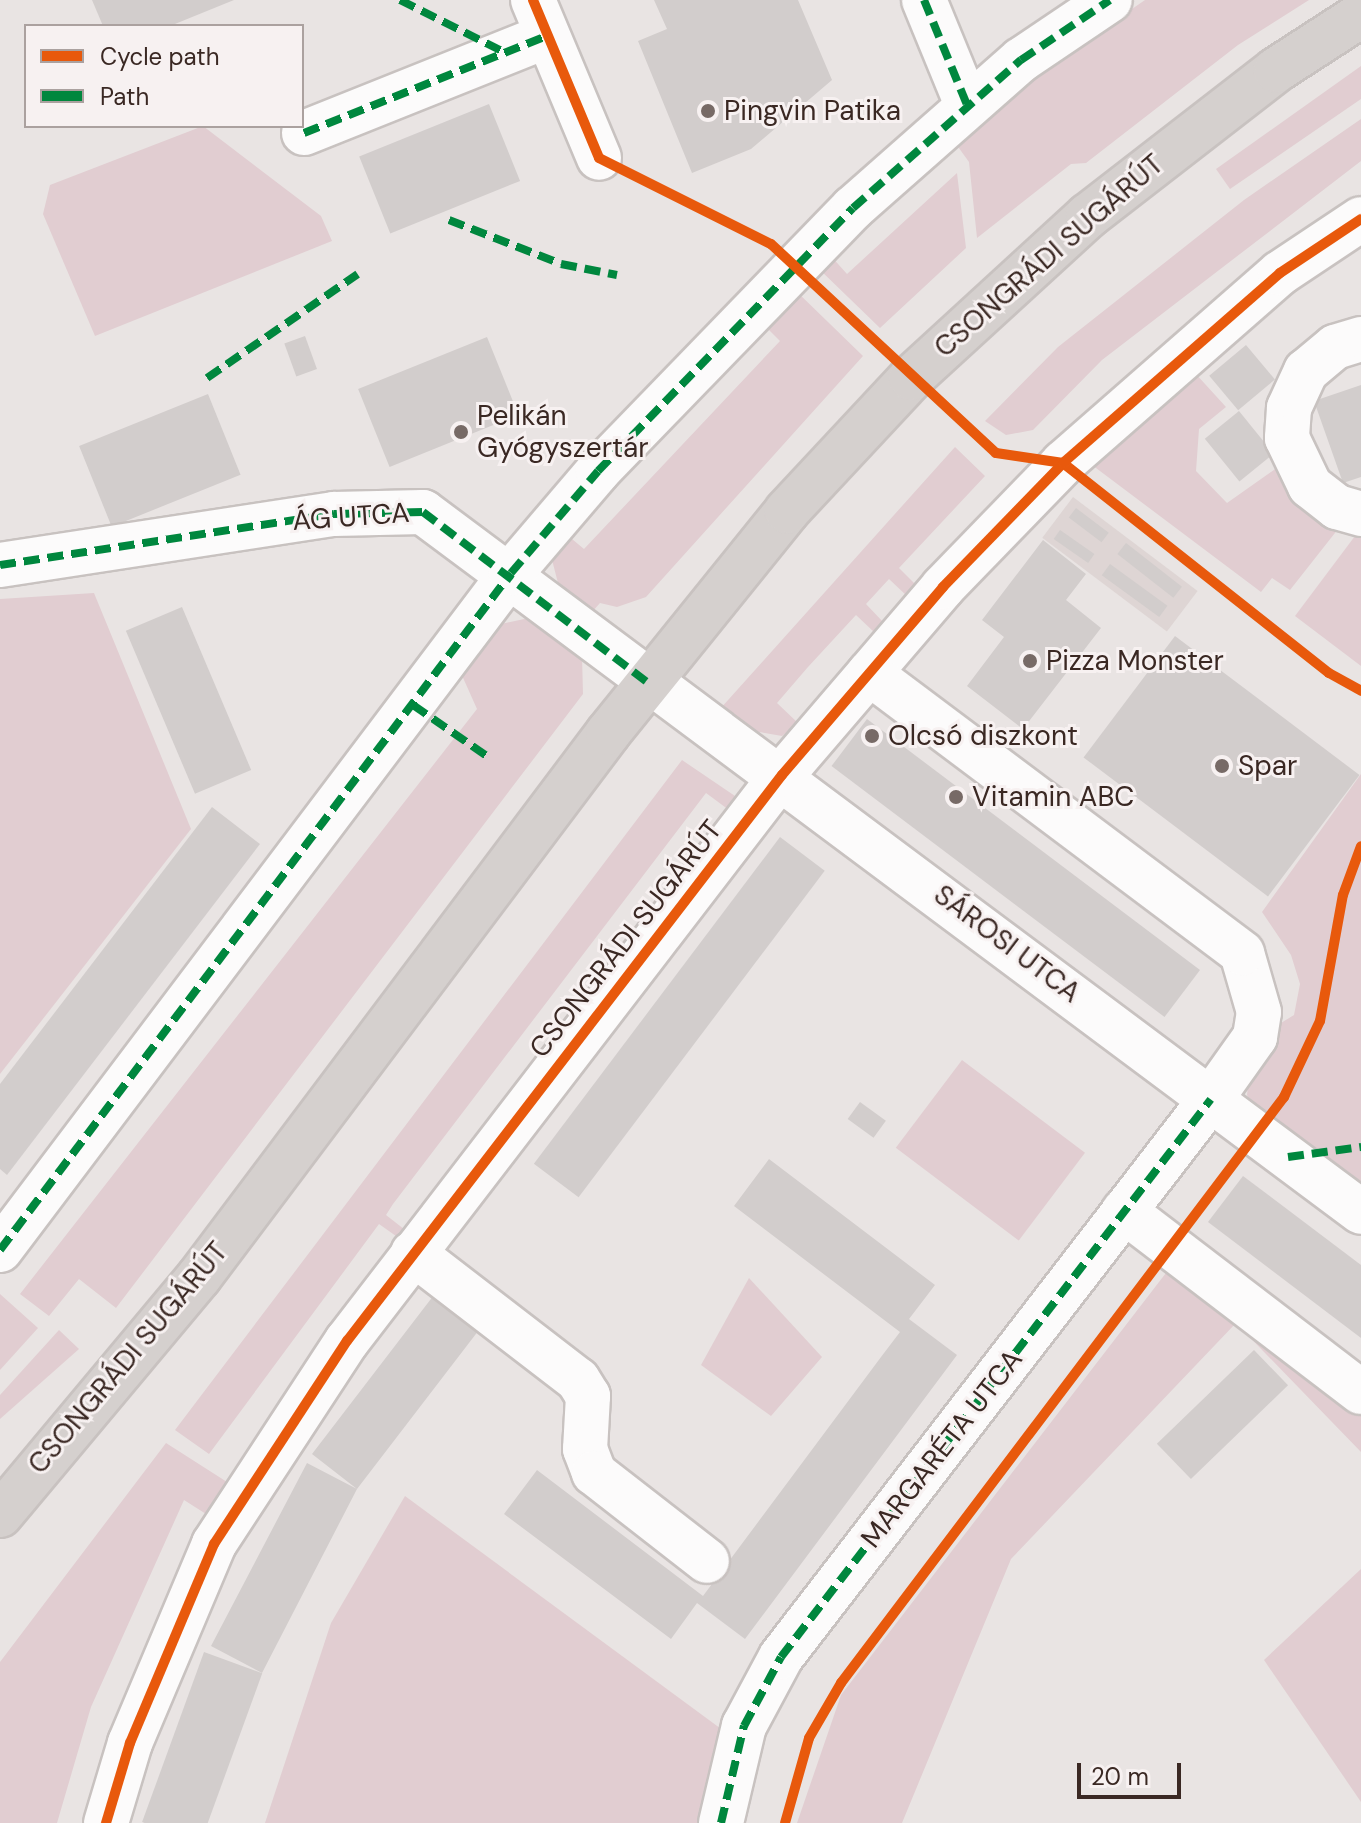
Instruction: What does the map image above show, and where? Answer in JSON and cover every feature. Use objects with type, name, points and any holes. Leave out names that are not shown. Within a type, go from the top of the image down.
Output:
[{"type":"main road","name":"CSONGRÁDI SUGÁRÚT","points":[[0,1515],[199,1277],[648,683],[787,511],[980,312],[1175,146],[1361,15]]},
{"type":"street","points":[[924,0],[967,105]]},
{"type":"street","points":[[0,1250],[511,573],[653,409],[794,264],[967,105],[1110,0]]},
{"type":"street","points":[[304,133],[540,18],[599,158]]},
{"type":"street","name":"CSONGRÁDI SUGÁRÚT","points":[[106,1823],[130,1743],[214,1544],[347,1341],[782,775],[869,673],[1082,445],[1280,273],[1361,219]]},
{"type":"street","points":[[1361,339],[1335,347],[1306,371],[1289,408],[1287,438],[1310,486],[1337,507],[1361,514]]},
{"type":"street","name":"ÁG UTCA","points":[[0,565],[334,514],[423,512],[511,573],[648,683]]},
{"type":"street","name":"MARGARÉTA UTCA","points":[[721,1823],[744,1726],[781,1657],[1211,1099],[1255,1037],[1258,990],[1242,953],[869,673]]},
{"type":"street","name":"SÁROSI UTCA","points":[[648,683],[782,775],[1361,1212]]},
{"type":"street","points":[[1124,1211],[1361,1392]]},
{"type":"street","points":[[413,1253],[578,1380],[588,1396],[585,1449],[594,1473],[707,1561]]},
{"type":"shaded area","points":[[1145,0],[1309,0],[1238,45],[1086,163],[1071,164],[977,238],[969,162],[956,144],[1038,74]]},
{"type":"shaded area","points":[[1361,66],[1361,99],[1230,189],[1216,169]]},
{"type":"shaded area","points":[[1361,119],[1361,161],[1102,360],[1033,430],[1006,435],[985,421],[1058,347],[1244,200]]},
{"type":"shaded area","points":[[198,128],[206,128],[321,216],[332,241],[95,336],[43,214],[50,185]]},
{"type":"shaded area","points":[[957,173],[966,248],[880,328],[817,267],[830,255],[847,274]]},
{"type":"shaded area","points":[[794,289],[863,356],[646,597],[617,607],[600,603],[591,613],[558,583],[551,556],[566,534],[584,549],[780,341],[762,323]]},
{"type":"shaded area","points":[[1195,373],[1226,407],[1199,429],[1196,471],[1227,503],[1278,467],[1342,524],[1290,590],[1272,578],[1261,592],[1092,465]]},
{"type":"shaded area","points":[[955,447],[985,476],[899,568],[917,586],[908,597],[889,579],[866,604],[884,623],[875,633],[856,615],[808,667],[777,703],[798,723],[782,736],[742,729],[720,709]]},
{"type":"shaded area","points":[[1073,497],[1198,591],[1167,632],[1042,538]]},
{"type":"shaded area","points":[[1361,528],[1361,666],[1295,616]]},
{"type":"shaded area","points":[[94,593],[191,829],[0,1074],[0,599]]},
{"type":"shaded area","points":[[538,616],[582,656],[583,694],[116,1308],[79,1279],[49,1316],[20,1294],[477,709],[460,671],[492,626]]},
{"type":"shaded area","points":[[682,760],[735,796],[729,810],[706,793],[393,1204],[386,1215],[409,1233],[403,1241],[379,1224],[209,1454],[175,1430]]},
{"type":"shaded area","points":[[1361,774],[1361,1195],[1260,1118],[1247,1095],[1251,1057],[1263,1034],[1294,1015],[1300,984],[1291,955],[1262,912]]},
{"type":"shaded area","points":[[962,1060],[1085,1153],[1019,1241],[896,1148]]},
{"type":"shaded area","points":[[1169,1269],[1361,1409],[1361,1452],[1236,1323],[1011,1559],[902,1823],[797,1823],[841,1695]]},
{"type":"shaded area","points":[[749,1278],[822,1357],[771,1416],[701,1365]]},
{"type":"shaded area","points":[[0,1294],[38,1328],[0,1370]]},
{"type":"shaded area","points":[[59,1330],[79,1349],[0,1419],[0,1395]]},
{"type":"shaded area","points":[[166,1443],[227,1482],[206,1514],[184,1500],[91,1707],[57,1823],[0,1823],[0,1662]]},
{"type":"shaded area","points":[[405,1496],[728,1734],[700,1823],[265,1823],[331,1623]]},
{"type":"shaded area","points":[[1361,1569],[1361,1802],[1264,1660]]},
{"type":"building","points":[[92,0],[234,0],[175,24],[102,24]]},
{"type":"building","points":[[654,0],[798,0],[832,80],[751,149],[692,173],[638,41],[667,29]]},
{"type":"building","points":[[489,104],[520,181],[390,233],[359,156]]},
{"type":"building","points":[[305,336],[317,369],[296,376],[284,344]]},
{"type":"building","points":[[487,337],[518,415],[390,467],[358,389]]},
{"type":"building","points":[[1246,345],[1275,379],[1238,410],[1209,376]]},
{"type":"building","points":[[1361,385],[1361,477],[1343,483],[1314,401]]},
{"type":"building","points":[[208,394],[241,475],[112,527],[79,446]]},
{"type":"building","points":[[1239,411],[1274,454],[1239,481],[1205,439]]},
{"type":"building","points":[[1076,508],[1109,533],[1102,542],[1069,518]]},
{"type":"building","points":[[1060,530],[1094,554],[1088,563],[1054,539]]},
{"type":"building","name":"Pizza Monster","points":[[1043,540],[1086,574],[1066,600],[1101,628],[1023,729],[967,686],[1004,637],[982,620]]},
{"type":"building","points":[[1126,543],[1182,587],[1173,598],[1117,554]]},
{"type":"building","points":[[1110,564],[1167,606],[1159,617],[1102,575]]},
{"type":"building","points":[[182,607],[251,770],[195,794],[126,631]]},
{"type":"building","name":"Spar","points":[[1175,636],[1359,775],[1268,896],[1084,757]]},
{"type":"building","points":[[867,719],[1200,970],[1165,1017],[831,766]]},
{"type":"building","points":[[212,807],[260,844],[7,1175],[0,1169],[0,1084]]},
{"type":"building","points":[[780,837],[825,871],[579,1197],[534,1164]]},
{"type":"building","points":[[860,1102],[886,1121],[874,1138],[848,1119]]},
{"type":"building","points":[[769,1159],[935,1285],[909,1319],[957,1355],[745,1639],[697,1603],[671,1639],[504,1514],[537,1470],[703,1596],[900,1332],[734,1206]]},
{"type":"building","points":[[1243,1176],[1361,1265],[1361,1338],[1208,1222]]},
{"type":"building","points":[[437,1291],[482,1326],[357,1489],[312,1454]]},
{"type":"building","points":[[1254,1350],[1288,1385],[1191,1479],[1157,1444]]},
{"type":"building","points":[[307,1463],[357,1489],[262,1673],[211,1646]]},
{"type":"building","points":[[204,1652],[262,1673],[208,1823],[142,1822]]},
{"type":"marked path","points":[[400,0],[506,53]]},
{"type":"marked path","points":[[924,0],[967,105]]},
{"type":"marked path","points":[[0,1250],[511,573],[598,471],[853,208],[1021,60],[1110,0]]},
{"type":"marked path","points":[[304,133],[547,36]]},
{"type":"marked path","points":[[449,220],[561,264],[617,275]]},
{"type":"marked path","points":[[207,378],[358,274]]},
{"type":"marked path","points":[[0,565],[334,514],[423,512],[648,683]]},
{"type":"marked path","points":[[413,705],[491,759]]},
{"type":"marked path","points":[[721,1823],[744,1726],[781,1657],[1211,1099]]},
{"type":"marked path","points":[[1288,1157],[1361,1147]]},
{"type":"cycle path","points":[[533,0],[599,158],[771,244],[996,453],[1063,463],[1329,673],[1361,691]]},
{"type":"cycle path","points":[[106,1823],[130,1743],[214,1544],[347,1341],[782,775],[943,587],[1063,463],[1280,273],[1361,219]]},
{"type":"cycle path","points":[[785,1823],[809,1738],[841,1683],[1284,1097],[1320,1021],[1343,895],[1361,846]]},
{"type":"place","name":"Pingvin Patika","points":[[708,111]]},
{"type":"place","name":"Pelikán Gyógyszertár","points":[[461,432]]},
{"type":"place","name":"Pizza Monster","points":[[1030,661]]},
{"type":"place","name":"Olcsó diszkont","points":[[872,736]]},
{"type":"place","name":"Spar","points":[[1222,766]]},
{"type":"place","name":"Vitamin ABC","points":[[956,797]]}]
